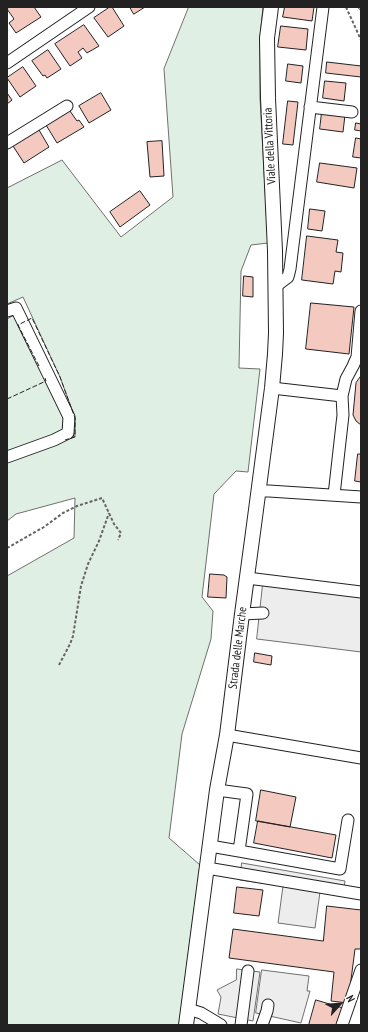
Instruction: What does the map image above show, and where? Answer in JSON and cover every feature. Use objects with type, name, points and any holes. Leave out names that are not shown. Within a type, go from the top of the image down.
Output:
[{"type":"main road","name":"Viale della Vittoria","points":[[271,7],[268,38],[268,98],[276,286]]},
{"type":"main road","name":"Strada delle Marche","points":[[188,1025],[188,1009],[217,790],[227,735],[272,388],[276,347],[276,286]]},
{"type":"street","points":[[7,63],[89,7]]},
{"type":"street","points":[[276,286],[288,277],[290,269],[322,7]]},
{"type":"street","points":[[7,143],[67,106]]},
{"type":"street","points":[[310,107],[352,112]]},
{"type":"street","points":[[7,311],[16,308],[69,417],[68,433],[54,440],[7,457]]},
{"type":"street","points":[[334,495],[343,415],[342,396],[346,379],[357,357],[361,312]]},
{"type":"street","points":[[272,388],[342,396]]},
{"type":"street","points":[[259,491],[361,498]]},
{"type":"street","points":[[247,578],[361,592]]},
{"type":"street","points":[[242,614],[263,613]]},
{"type":"street","points":[[227,735],[361,758]]},
{"type":"street","points":[[217,790],[246,794],[239,850]]},
{"type":"street","points":[[210,846],[340,869],[348,820]]},
{"type":"street","points":[[207,868],[361,894]]},
{"type":"street","points":[[342,1025],[361,970]]},
{"type":"street","points":[[241,1025],[248,971]]},
{"type":"street","points":[[262,1025],[268,1005]]},
{"type":"street","points":[[188,1009],[201,1013],[221,1025]]},
{"type":"path","points":[[346,7],[361,40]]},
{"type":"path","points":[[7,548],[44,527],[63,513],[77,506],[102,498],[114,524],[121,534],[118,540]]},
{"type":"path","points":[[59,664],[73,636],[81,586],[88,564],[99,541],[109,513]]},
{"type":"green space","points":[[189,7],[263,7],[260,38],[260,98],[268,243],[251,245],[241,271],[239,368],[260,369],[248,472],[236,471],[214,494],[202,597],[213,611],[211,639],[182,734],[169,838],[200,865],[179,1025],[7,1025],[7,576],[74,538],[75,498],[16,514],[7,521],[7,319],[14,315],[18,325],[22,324],[48,376],[64,420],[65,430],[69,439],[75,436],[75,418],[60,377],[23,297],[7,304],[7,188],[62,160],[121,237],[173,197],[164,69]]},
{"type":"shaded area","points":[[263,584],[361,596],[361,652],[257,639]]},
{"type":"shaded area","points":[[242,863],[345,881],[343,895],[320,892],[315,928],[278,923],[283,886],[240,880]]},
{"type":"shaded area","points":[[237,969],[260,972],[253,1021],[218,1014],[221,997],[217,990],[236,980]]},
{"type":"shaded area","points":[[262,970],[309,976],[307,991],[310,991],[301,1023],[256,1013]]},
{"type":"building","points":[[10,7],[34,7],[41,17],[16,33],[9,23],[14,19],[7,9]]},
{"type":"building","points":[[112,7],[124,26],[108,37],[94,18]]},
{"type":"building","points":[[130,7],[145,7],[134,14]]},
{"type":"building","points":[[285,7],[314,7],[312,21],[283,17]]},
{"type":"building","points":[[84,25],[99,46],[87,53],[83,48],[78,52],[82,58],[70,66],[55,44]]},
{"type":"building","points":[[281,26],[308,29],[306,50],[278,47]]},
{"type":"building","points":[[48,50],[61,69],[47,78],[45,75],[43,76],[32,61]]},
{"type":"building","points":[[327,62],[361,66],[361,77],[326,73]]},
{"type":"building","points":[[288,64],[303,66],[301,83],[286,81]]},
{"type":"building","points":[[23,67],[36,86],[20,97],[7,78]]},
{"type":"building","points":[[325,81],[346,83],[344,101],[323,98]]},
{"type":"building","points":[[7,93],[12,100],[7,104]]},
{"type":"building","points":[[101,93],[111,110],[89,123],[79,106]]},
{"type":"building","points":[[288,101],[298,102],[293,145],[283,144]]},
{"type":"building","points":[[70,111],[77,121],[79,120],[84,127],[57,143],[46,125]]},
{"type":"building","points":[[322,112],[345,115],[343,132],[320,129]]},
{"type":"building","points":[[356,123],[361,124],[361,131],[355,130]]},
{"type":"building","points":[[39,130],[49,147],[24,163],[13,146]]},
{"type":"building","points":[[356,138],[361,139],[361,158],[353,157]]},
{"type":"building","points":[[162,141],[164,176],[150,177],[147,142]]},
{"type":"building","points":[[320,163],[357,168],[354,188],[317,182]]},
{"type":"building","points":[[140,191],[150,205],[120,227],[110,212]]},
{"type":"building","points":[[310,209],[325,211],[322,231],[308,229]]},
{"type":"building","points":[[307,236],[338,240],[336,252],[343,253],[341,272],[335,271],[333,284],[302,280]]},
{"type":"building","points":[[244,276],[253,277],[253,297],[243,296]]},
{"type":"building","points":[[311,303],[354,307],[349,354],[306,349]]},
{"type":"building","points":[[361,376],[361,425],[356,421],[353,415],[356,383]]},
{"type":"building","points":[[358,454],[361,454],[361,482],[355,481]]},
{"type":"building","points":[[210,574],[224,575],[227,577],[226,598],[208,597]]},
{"type":"building","points":[[255,653],[272,656],[271,665],[254,662]]},
{"type":"building","points":[[261,790],[296,797],[290,827],[256,821]]},
{"type":"building","points":[[258,821],[336,835],[332,858],[254,843]]},
{"type":"building","points":[[237,887],[263,890],[259,916],[234,913]]},
{"type":"building","points":[[327,906],[361,910],[361,949],[355,949],[348,1003],[331,1001],[334,972],[229,958],[233,929],[323,941]]},
{"type":"building","points":[[316,1000],[343,1008],[338,1025],[309,1025]]},
{"type":"fence","points":[[39,366],[18,325],[32,318],[60,377],[75,418],[75,437],[65,440]]},
{"type":"fence","points":[[7,399],[46,381],[45,378]]}]
